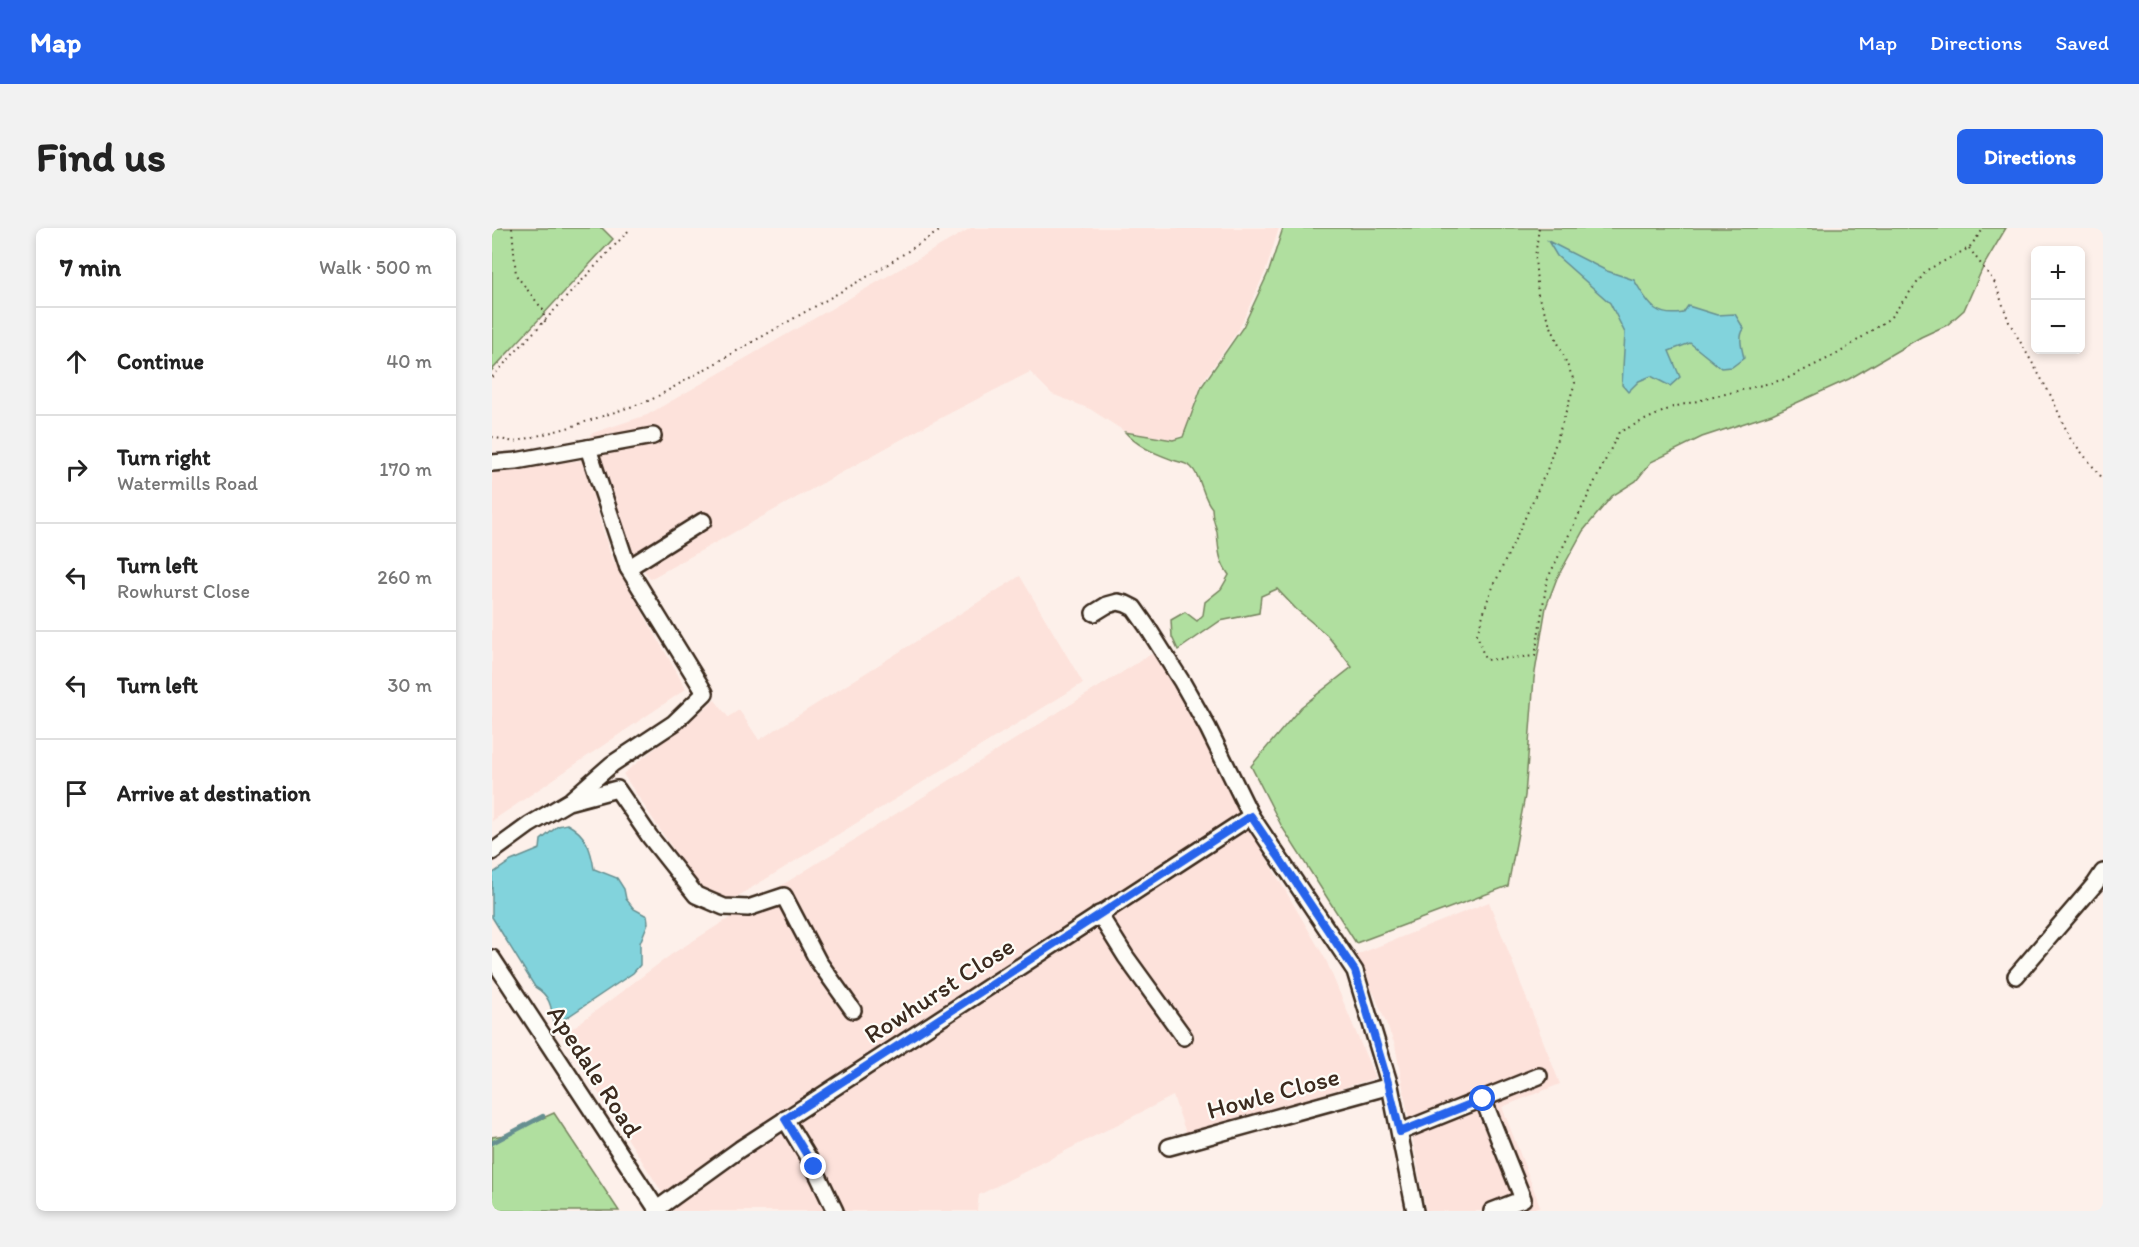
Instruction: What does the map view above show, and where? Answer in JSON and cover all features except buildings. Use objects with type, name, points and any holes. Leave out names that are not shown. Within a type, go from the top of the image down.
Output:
[{"type":"street","points":[[492,463],[516,461],[653,436]]},
{"type":"street","points":[[492,852],[568,802],[612,764],[674,723],[705,693],[628,568],[588,448]]},
{"type":"street","points":[[628,568],[703,521]]},
{"type":"street","points":[[1094,613],[1107,605],[1118,602],[1134,608],[1182,682],[1217,746],[1251,816],[1355,971],[1389,1086],[1415,1211]]},
{"type":"street","points":[[568,802],[617,789],[650,837],[696,895],[724,907],[748,908],[784,896],[818,961],[853,1010]]},
{"type":"street","name":"Rowhurst Close","points":[[657,1210],[785,1119],[1251,816]]},
{"type":"street","points":[[2016,976],[2103,872]]},
{"type":"street","points":[[1099,915],[1126,957],[1184,1037]]},
{"type":"street","name":"Apedale Road","points":[[492,958],[657,1210]]},
{"type":"street","points":[[1400,1132],[1539,1076]]},
{"type":"street","name":"Howle Close","points":[[1170,1147],[1389,1086]]},
{"type":"street","points":[[1483,1099],[1522,1199],[1492,1211]]},
{"type":"street","points":[[785,1119],[814,1167],[835,1211]]},
{"type":"path","points":[[512,228],[516,275],[543,310],[545,322]]},
{"type":"path","points":[[492,377],[631,228]]},
{"type":"path","points":[[492,437],[514,442],[567,428],[651,400],[877,271],[944,228]]},
{"type":"path","points":[[1539,228],[1535,257],[1538,296],[1575,384],[1547,470],[1486,605],[1477,634],[1485,660],[1535,656],[1546,580],[1619,432],[1673,407],[1786,379],[1839,353],[1890,318],[1927,270],[1969,248],[1984,228]]},
{"type":"path","points":[[1969,248],[1995,283],[2009,322],[2050,394],[2070,438],[2103,479]]},
{"type":"shaded area","points":[[971,228],[1279,228],[1266,270],[1239,329],[1201,384],[1184,434],[1173,439],[1124,431],[1090,409],[1052,394],[1030,372],[929,424],[650,579],[632,552],[590,434],[647,415]]},
{"type":"shaded area","points":[[582,460],[611,556],[686,689],[492,821],[492,471]]},
{"type":"shaded area","points":[[1020,576],[1083,683],[714,911],[623,774],[715,700],[728,717],[739,710],[759,740]]},
{"type":"shaded area","points":[[1153,653],[1222,767],[1271,866],[1326,960],[1375,1078],[1187,1136],[1173,1096],[979,1195],[977,1211],[674,1211],[562,1036],[672,954]]},
{"type":"shaded area","points":[[1489,902],[1560,1084],[1502,1107],[1540,1206],[1528,1211],[1426,1211],[1395,1045],[1375,996],[1354,956]]},
{"type":"green space","points":[[492,228],[602,228],[613,239],[492,370]]},
{"type":"green space","points":[[1283,228],[2006,228],[1984,265],[1964,310],[1947,325],[1921,337],[1849,379],[1772,414],[1702,437],[1651,462],[1636,481],[1612,496],[1583,531],[1557,578],[1546,607],[1534,678],[1525,796],[1508,886],[1356,943],[1282,827],[1251,766],[1301,707],[1352,667],[1327,635],[1296,609],[1277,589],[1261,596],[1259,613],[1220,621],[1178,650],[1172,637],[1171,620],[1185,612],[1197,621],[1203,615],[1205,602],[1221,589],[1229,575],[1220,555],[1212,508],[1195,471],[1187,464],[1147,449],[1125,432],[1173,440],[1183,437],[1202,386],[1243,327],[1269,271]]},
{"type":"green space","points":[[554,1113],[619,1211],[492,1211],[492,1137],[505,1135]]},
{"type":"water","points":[[1548,241],[1607,271],[1634,280],[1652,307],[1658,311],[1683,313],[1688,306],[1717,315],[1735,314],[1744,329],[1741,339],[1744,358],[1732,367],[1721,368],[1690,343],[1669,351],[1680,377],[1670,386],[1651,376],[1639,381],[1628,392],[1622,385],[1625,333],[1610,303],[1557,256]]},
{"type":"water","points":[[567,824],[583,837],[594,869],[617,878],[624,889],[626,899],[634,909],[647,916],[648,923],[640,943],[640,965],[633,973],[560,1022],[553,1022],[547,997],[535,987],[492,917],[492,874],[511,861],[540,849],[541,840],[558,826]]},
{"type":"waterway","points":[[492,1143],[543,1116]]},
{"type":"route","points":[[814,1167],[785,1119],[1251,816],[1355,971],[1400,1132],[1483,1099]]}]
